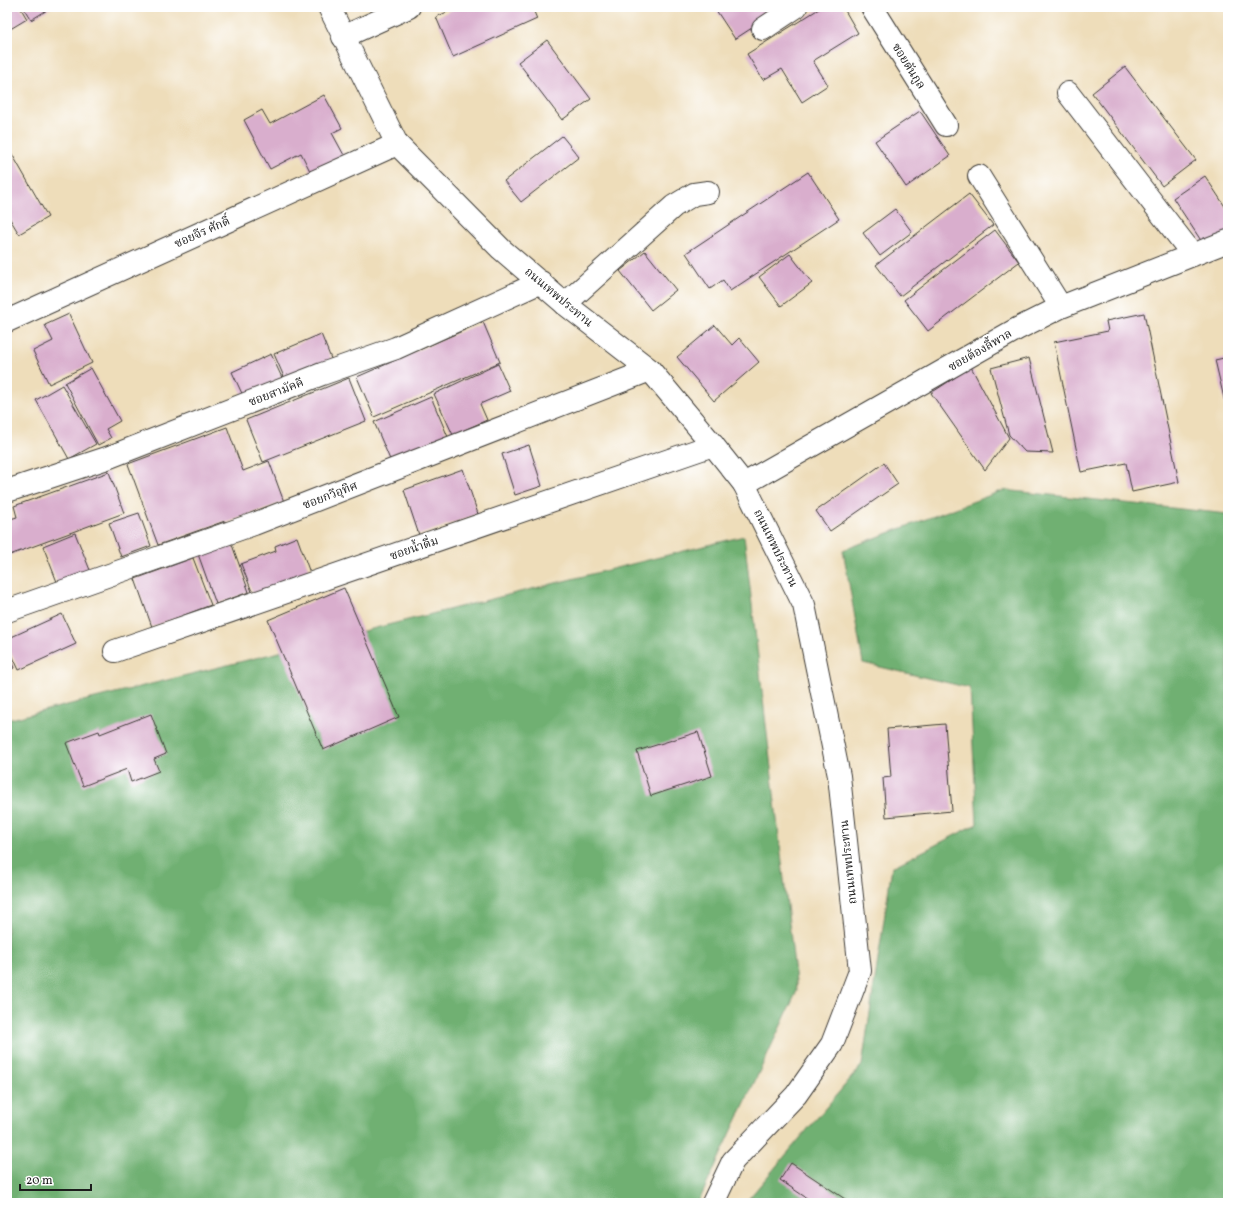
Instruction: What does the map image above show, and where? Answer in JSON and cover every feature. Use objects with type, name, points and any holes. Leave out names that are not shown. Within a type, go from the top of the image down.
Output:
[{"type":"street","name":"ถนนเทพประทาน","points":[[329,7],[397,144],[501,249],[565,304],[650,370],[744,484],[804,605],[839,776],[860,971],[832,1044],[796,1095],[733,1161],[713,1203]]},
{"type":"street","points":[[343,37],[409,7]]},
{"type":"street","points":[[763,29],[796,7]]},
{"type":"street","name":"ซอยตันกูล","points":[[872,7],[946,124]]},
{"type":"street","points":[[1068,93],[1193,255]]},
{"type":"street","name":"ซอยจีร ศักดิ์","points":[[7,321],[397,144]]},
{"type":"street","points":[[979,176],[1061,307]]},
{"type":"street","points":[[565,304],[674,206],[694,194],[708,192]]},
{"type":"street","name":"ซอยต้องลี้พาล","points":[[744,484],[1017,329],[1061,307],[1228,241]]},
{"type":"street","name":"ซอยสามัคคี","points":[[7,491],[107,458],[322,374],[396,348],[541,282]]},
{"type":"street","name":"ซอยกวีอุทิศ","points":[[7,611],[254,524],[650,370]]},
{"type":"street","name":"ซอยน้ำดื่ม","points":[[115,651],[713,445]]},
{"type":"green space","points":[[1004,490],[1228,514],[1228,1203],[745,1203],[862,1065],[892,867],[977,824],[970,688],[863,663],[843,550]]},
{"type":"green space","points":[[744,536],[797,991],[698,1203],[7,1203],[7,720]]},
{"type":"building","points":[[7,7],[20,7],[27,19],[7,31]]},
{"type":"building","points":[[23,7],[52,7],[31,20]]},
{"type":"building","points":[[458,7],[532,7],[537,19],[453,57],[436,17]]},
{"type":"building","points":[[714,7],[784,7],[735,39]]},
{"type":"building","points":[[822,7],[843,7],[858,33],[813,61],[828,85],[802,102],[782,69],[763,80],[747,54]]},
{"type":"building","points":[[547,40],[591,99],[562,120],[518,62]]},
{"type":"building","points":[[1125,67],[1196,160],[1162,186],[1092,93]]},
{"type":"building","points":[[324,95],[342,128],[332,133],[345,157],[312,175],[301,153],[270,169],[244,120],[262,110],[270,124]]},
{"type":"building","points":[[920,111],[950,156],[906,187],[875,141]]},
{"type":"building","points":[[562,136],[579,157],[521,202],[504,181]]},
{"type":"building","points":[[12,154],[48,217],[19,234],[7,214],[7,156]]},
{"type":"building","points":[[808,172],[839,219],[730,291],[723,280],[710,289],[686,253]]},
{"type":"building","points":[[1205,176],[1228,211],[1228,233],[1206,248],[1173,198]]},
{"type":"building","points":[[969,194],[993,225],[900,296],[876,265]]},
{"type":"building","points":[[895,209],[912,232],[880,256],[863,233]]},
{"type":"building","points":[[995,230],[1019,262],[928,331],[904,300]]},
{"type":"building","points":[[645,251],[676,290],[651,310],[620,271]]},
{"type":"building","points":[[790,254],[812,283],[781,306],[759,277]]},
{"type":"building","points":[[1144,313],[1179,482],[1132,492],[1126,463],[1081,472],[1054,342],[1108,331],[1106,321]]},
{"type":"building","points":[[69,314],[92,363],[49,384],[33,351],[53,341],[45,325]]},
{"type":"building","points":[[483,322],[500,362],[374,417],[357,377]]},
{"type":"building","points":[[715,325],[732,345],[739,338],[759,362],[714,401],[677,357]]},
{"type":"building","points":[[321,334],[334,366],[288,386],[274,354]]},
{"type":"building","points":[[271,354],[284,382],[245,400],[232,372]]},
{"type":"building","points":[[1228,357],[1228,411],[1227,411],[1215,360]]},
{"type":"building","points":[[1029,358],[1053,453],[1025,452],[1009,435],[991,368]]},
{"type":"building","points":[[498,364],[510,391],[480,404],[487,420],[453,435],[434,394]]},
{"type":"building","points":[[971,367],[1009,438],[985,470],[931,393]]},
{"type":"building","points":[[91,368],[120,421],[106,429],[111,438],[98,445],[65,383]]},
{"type":"building","points":[[349,378],[366,421],[263,462],[246,420]]},
{"type":"building","points":[[62,385],[96,444],[69,459],[36,400]]},
{"type":"building","points":[[431,397],[448,437],[391,462],[374,422]]},
{"type":"building","points":[[227,427],[243,471],[269,461],[284,502],[158,545],[128,464]]},
{"type":"building","points":[[529,445],[542,486],[515,495],[502,454]]},
{"type":"building","points":[[884,463],[898,484],[830,531],[816,511]]},
{"type":"building","points":[[463,469],[478,514],[419,535],[404,490]]},
{"type":"building","points":[[109,472],[124,513],[7,556],[7,520],[17,517],[14,506]]},
{"type":"building","points":[[139,513],[151,546],[121,557],[109,523]]},
{"type":"building","points":[[75,533],[92,575],[59,587],[43,546]]},
{"type":"building","points":[[297,537],[310,573],[253,594],[241,564],[276,551],[275,546]]},
{"type":"building","points":[[231,542],[249,592],[216,604],[198,554]]},
{"type":"building","points":[[193,558],[211,605],[152,627],[135,579]]},
{"type":"building","points":[[344,588],[399,717],[323,750],[268,620]]},
{"type":"building","points":[[62,614],[76,644],[19,670],[7,644],[7,639]]},
{"type":"building","points":[[7,652],[14,668],[7,671]]},
{"type":"building","points":[[151,714],[166,754],[154,759],[159,771],[131,782],[127,769],[83,786],[66,743],[99,731],[100,734]]},
{"type":"building","points":[[945,724],[952,811],[886,817],[883,778],[891,777],[887,729]]},
{"type":"building","points":[[698,732],[712,776],[651,796],[637,751]]},
{"type":"building","points":[[791,1163],[848,1201],[847,1203],[814,1203],[780,1180]]}]
